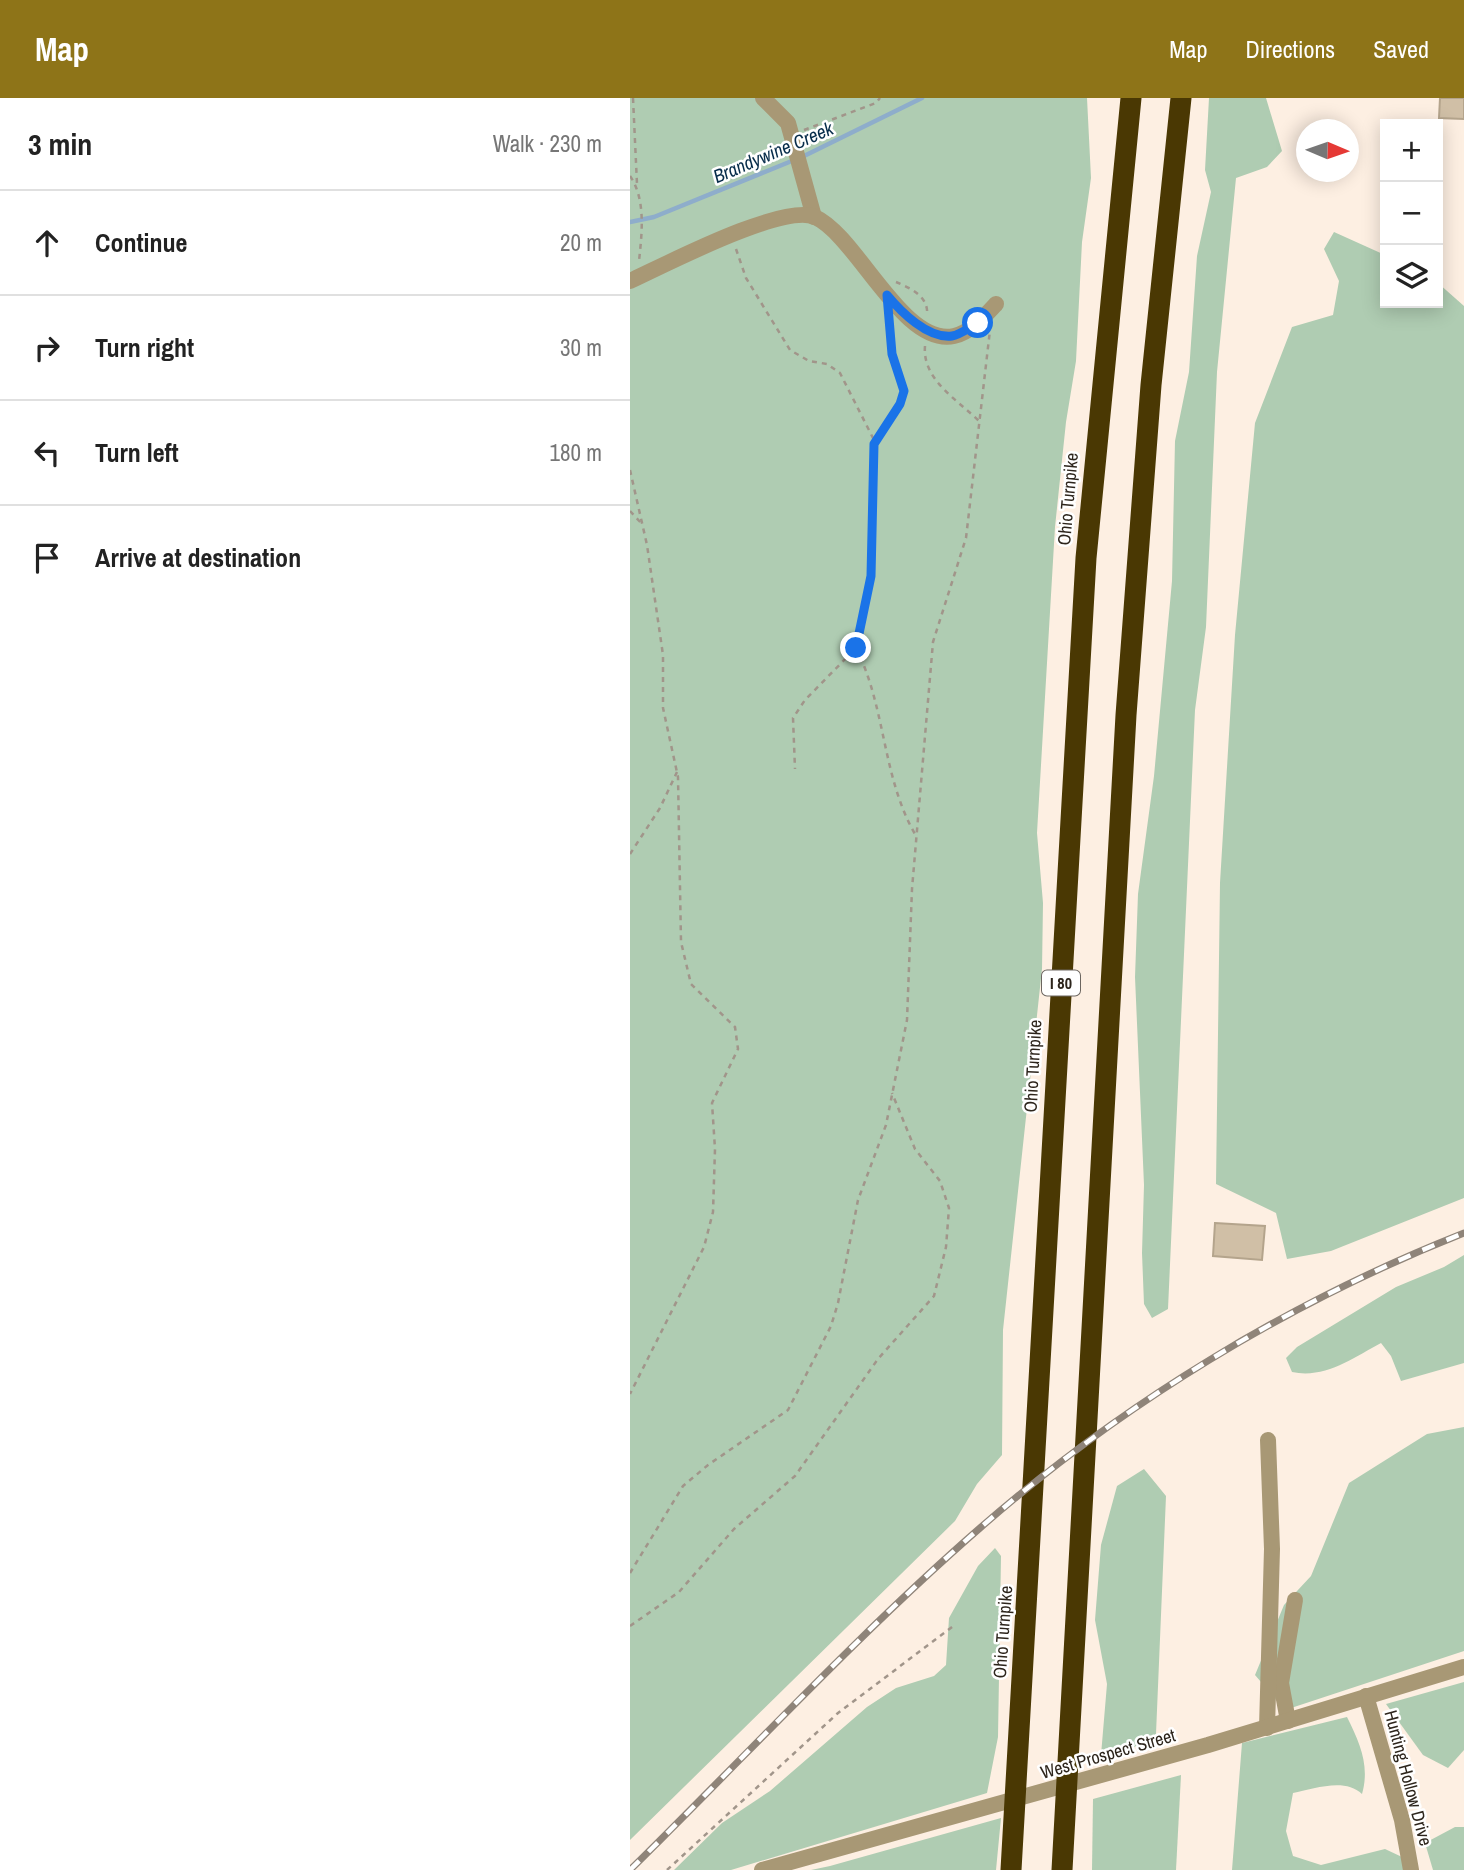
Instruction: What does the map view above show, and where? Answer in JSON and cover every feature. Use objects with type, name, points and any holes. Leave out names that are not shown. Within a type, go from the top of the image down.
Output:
[{"type":"highway","name":"Ohio Turnpike","points":[[1011,1870],[1085,571],[1131,98]]},
{"type":"highway","points":[[1062,1870],[1126,715],[1151,385],[1181,98]]},
{"type":"street","points":[[763,98],[788,123],[814,217]]},
{"type":"street","points":[[634,279],[786,215],[814,217],[840,236],[900,312],[937,335],[954,336],[978,323],[994,307]]},
{"type":"street","points":[[1267,1728],[1272,1549],[1268,1440]]},
{"type":"street","points":[[1288,1721],[1281,1684],[1295,1600]]},
{"type":"street","name":"West Prospect Street","points":[[762,1870],[1267,1728],[1464,1667]]},
{"type":"street","name":"Hunting Hollow Drive","points":[[1366,1696],[1402,1820],[1412,1870]]},
{"type":"path","points":[[633,98],[641,229],[634,279]]},
{"type":"path","points":[[790,133],[836,120],[876,103],[880,98]]},
{"type":"path","points":[[630,176],[638,187]]},
{"type":"path","points":[[732,236],[746,278],[774,327],[790,350],[809,361],[827,364],[840,373],[860,407],[874,444],[871,576],[856,648],[814,690],[793,718],[795,769]]},
{"type":"path","points":[[874,444],[900,404],[904,391],[892,354],[887,295]]},
{"type":"path","points":[[630,1573],[683,1486],[708,1465],[788,1410],[831,1326],[858,1200],[879,1146],[907,1020],[916,835],[933,642],[966,538],[994,307]]},
{"type":"path","points":[[630,470],[643,526],[663,655],[663,708],[677,772],[684,952],[691,984],[735,1027],[738,1049],[712,1103],[715,1150],[713,1212],[704,1247],[630,1394]]},
{"type":"path","points":[[630,512],[643,526]]},
{"type":"path","points":[[856,648],[868,672],[900,805],[916,835]]},
{"type":"path","points":[[630,853],[660,808],[677,772]]},
{"type":"path","points":[[630,1626],[679,1592],[734,1529],[795,1476],[878,1359],[934,1296],[946,1247],[949,1208],[940,1181],[915,1149],[892,1094]]},
{"type":"path","points":[[667,1870],[838,1713],[956,1624]]},
{"type":"green space","points":[[630,98],[1087,98],[1091,178],[1082,242],[1076,361],[1066,422],[1055,527],[1037,833],[1043,903],[1042,969],[1003,1330],[1002,1455],[977,1484],[955,1521],[630,1840]]},
{"type":"green space","points":[[1209,98],[1266,98],[1282,151],[1267,167],[1236,178],[1217,372],[1206,627],[1195,710],[1168,1309],[1152,1318],[1144,1304],[1142,1253],[1144,1185],[1135,977],[1138,894],[1154,776],[1172,581],[1175,441],[1189,372],[1197,256],[1211,192],[1205,170]]},
{"type":"green space","points":[[1334,232],[1380,253],[1380,308],[1443,308],[1443,287],[1464,306],[1464,1198],[1331,1251],[1287,1259],[1276,1213],[1216,1184],[1220,883],[1235,635],[1255,423],[1292,327],[1333,315],[1339,281],[1324,249]]},
{"type":"green space","points":[[1464,1255],[1464,1363],[1401,1381],[1391,1356],[1381,1343],[1327,1370],[1316,1373],[1292,1372],[1286,1358],[1297,1347],[1396,1287],[1444,1267]]},
{"type":"green space","points":[[1464,1427],[1464,1651],[1285,1710],[1255,1675],[1284,1605],[1311,1576],[1349,1483],[1427,1434]]},
{"type":"green space","points":[[1144,1469],[1166,1496],[1156,1734],[1121,1755],[1101,1755],[1107,1684],[1095,1620],[1101,1545],[1117,1486]]},
{"type":"green space","points":[[995,1548],[1001,1556],[998,1737],[987,1793],[731,1870],[674,1870],[722,1823],[770,1791],[867,1707],[896,1688],[934,1676],[946,1665],[949,1618],[978,1566]]},
{"type":"green space","points":[[1464,1682],[1464,1750],[1448,1768],[1423,1755],[1386,1704]]},
{"type":"green space","points":[[1347,1717],[1364,1764],[1362,1794],[1347,1786],[1338,1785],[1293,1793],[1286,1831],[1293,1856],[1321,1865],[1385,1849],[1402,1857],[1405,1870],[1232,1870],[1242,1743]]},
{"type":"green space","points":[[1181,1775],[1176,1870],[1092,1870],[1093,1799]]},
{"type":"green space","points":[[1001,1818],[996,1870],[811,1870],[830,1866]]},
{"type":"green space","points":[[1455,1827],[1464,1827],[1464,1870],[1433,1870],[1425,1843]]},
{"type":"building","points":[[1440,98],[1464,98],[1464,119],[1439,118]]},
{"type":"building","points":[[1215,1223],[1265,1226],[1262,1260],[1213,1256]]},
{"type":"waterway","name":"Brandywine Creek","points":[[630,222],[654,217],[804,156],[922,98]]},
{"type":"railway","points":[[630,1870],[846,1653],[934,1569],[1034,1483],[1091,1439],[1149,1398],[1271,1324],[1399,1260],[1464,1233]]},
{"type":"route","points":[[856,648],[871,576],[874,444],[900,404],[904,391],[892,354],[887,295],[900,312],[937,335],[954,336],[978,323]]}]
